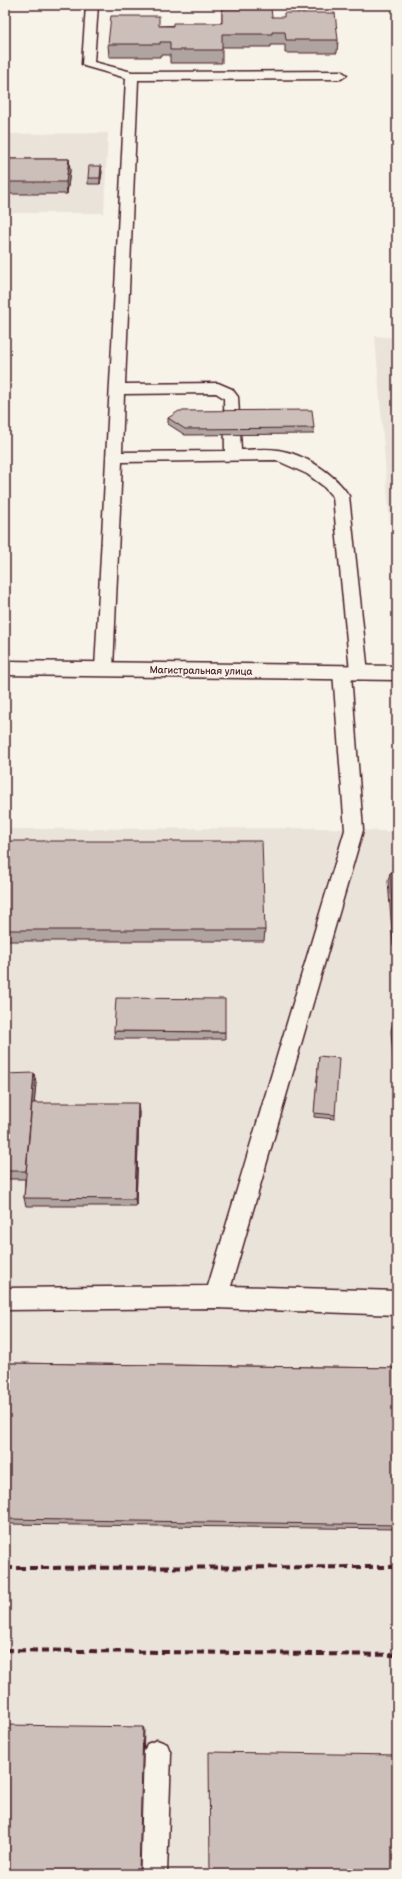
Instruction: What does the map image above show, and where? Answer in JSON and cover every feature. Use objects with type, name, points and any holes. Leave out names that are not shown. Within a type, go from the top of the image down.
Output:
[{"type":"main road","name":"Магистральная улица","points":[[5,668],[397,673]]},
{"type":"lane","points":[[92,5],[88,64],[132,76],[341,75]]},
{"type":"lane","points":[[104,669],[132,76]]},
{"type":"lane","points":[[117,389],[218,388],[227,392],[231,397],[233,456]]},
{"type":"lane","points":[[114,457],[277,455],[309,468],[326,479],[341,496],[351,672],[354,830],[216,1297]]},
{"type":"lane","points":[[5,1299],[216,1297],[397,1303]]},
{"type":"lane","points":[[153,1874],[157,1754]]},
{"type":"shaded area","points":[[108,133],[104,213],[5,213],[5,134]]},
{"type":"shaded area","points":[[375,336],[397,338],[397,525],[390,525]]},
{"type":"shaded area","points":[[326,828],[397,832],[397,1874],[5,1874],[5,829]]},
{"type":"building","points":[[222,8],[271,8],[272,17],[284,17],[284,13],[335,13],[338,40],[286,40],[285,32],[272,32],[272,34],[222,34],[222,50],[170,50],[170,42],[160,42],[160,44],[108,44],[111,16],[159,16],[159,26],[173,26],[173,23],[222,23]]},
{"type":"building","points":[[5,159],[69,159],[66,182],[5,182]]},
{"type":"building","points":[[89,166],[101,166],[100,178],[88,178]]},
{"type":"building","points":[[312,410],[314,428],[185,429],[168,418],[179,411]]},
{"type":"building","points":[[5,841],[262,841],[265,930],[5,930]]},
{"type":"building","points":[[390,873],[397,873],[397,936],[394,936]]},
{"type":"building","points":[[116,998],[225,999],[225,1032],[114,1031]]},
{"type":"building","points":[[393,1022],[397,1022],[397,1066]]},
{"type":"building","points":[[319,1056],[339,1058],[335,1115],[314,1113]]},
{"type":"building","points":[[34,1073],[26,1171],[5,1171],[5,1074]]},
{"type":"building","points":[[32,1103],[138,1103],[135,1199],[24,1198]]},
{"type":"building","points":[[5,1363],[397,1368],[397,1525],[5,1519]]},
{"type":"building","points":[[5,1725],[143,1727],[139,1874],[5,1874]]},
{"type":"building","points":[[209,1752],[397,1755],[397,1874],[210,1874]]},
{"type":"railway","points":[[5,1568],[397,1567]]},
{"type":"railway","points":[[5,1650],[397,1655]]}]
